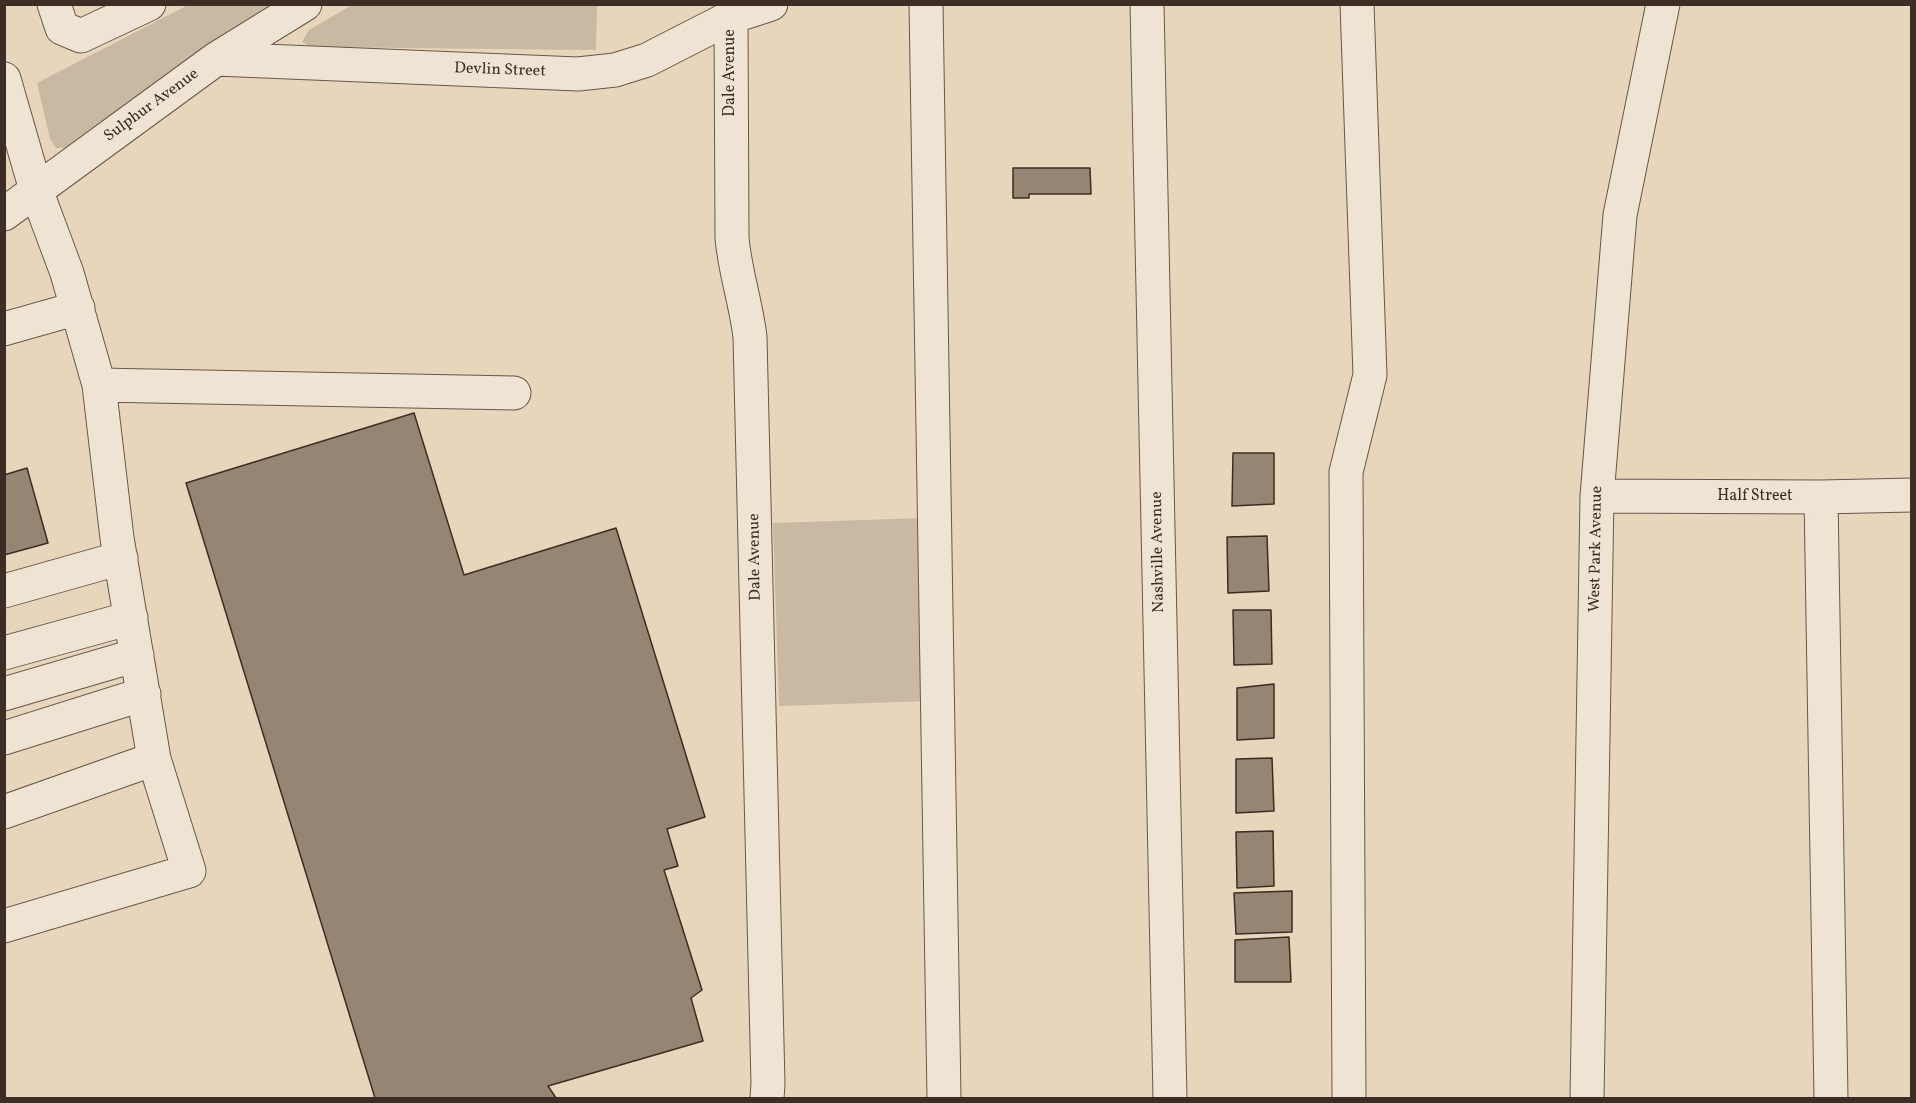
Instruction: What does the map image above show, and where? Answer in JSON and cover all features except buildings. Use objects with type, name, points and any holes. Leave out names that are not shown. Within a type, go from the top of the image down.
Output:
[{"type":"street","points":[[54,4],[62,28],[81,36],[149,4]]},
{"type":"street","name":"Sulphur Avenue","points":[[4,214],[216,59],[305,4]]},
{"type":"street","name":"Devlin Street","points":[[216,59],[578,74],[615,70],[647,60],[731,17],[771,4]]},
{"type":"street","points":[[926,4],[944,1098]]},
{"type":"street","name":"Nashville Avenue","points":[[1147,4],[1170,1098]]},
{"type":"street","points":[[1349,1098],[1346,472],[1370,375],[1357,4]]},
{"type":"street","name":"West Park Avenue","points":[[1587,1098],[1598,496],[1620,215],[1663,4]]},
{"type":"street","name":"Dale Avenue","points":[[731,17],[732,238],[735,266],[747,307],[750,337],[767,1098]]},
{"type":"street","points":[[4,79],[36,190],[65,265],[99,384],[121,558],[154,759],[189,871],[4,926]]},
{"type":"street","points":[[4,329],[78,308]]},
{"type":"street","points":[[99,384],[514,393]]},
{"type":"street","name":"Half Street","points":[[1598,496],[1911,495]]},
{"type":"street","points":[[1821,497],[1831,1098]]},
{"type":"street","points":[[4,591],[121,558]]},
{"type":"street","points":[[4,653],[131,618]]},
{"type":"street","points":[[4,694],[137,654]]},
{"type":"street","points":[[4,738],[144,694]]},
{"type":"street","points":[[4,812],[154,759]]},
{"type":"shaded area","points":[[188,5],[285,5],[68,148],[56,148],[50,139],[37,83]]},
{"type":"shaded area","points":[[352,5],[597,5],[596,50],[312,47],[302,42],[309,30]]},
{"type":"shaded area","points":[[926,518],[932,701],[779,706],[773,523]]}]
